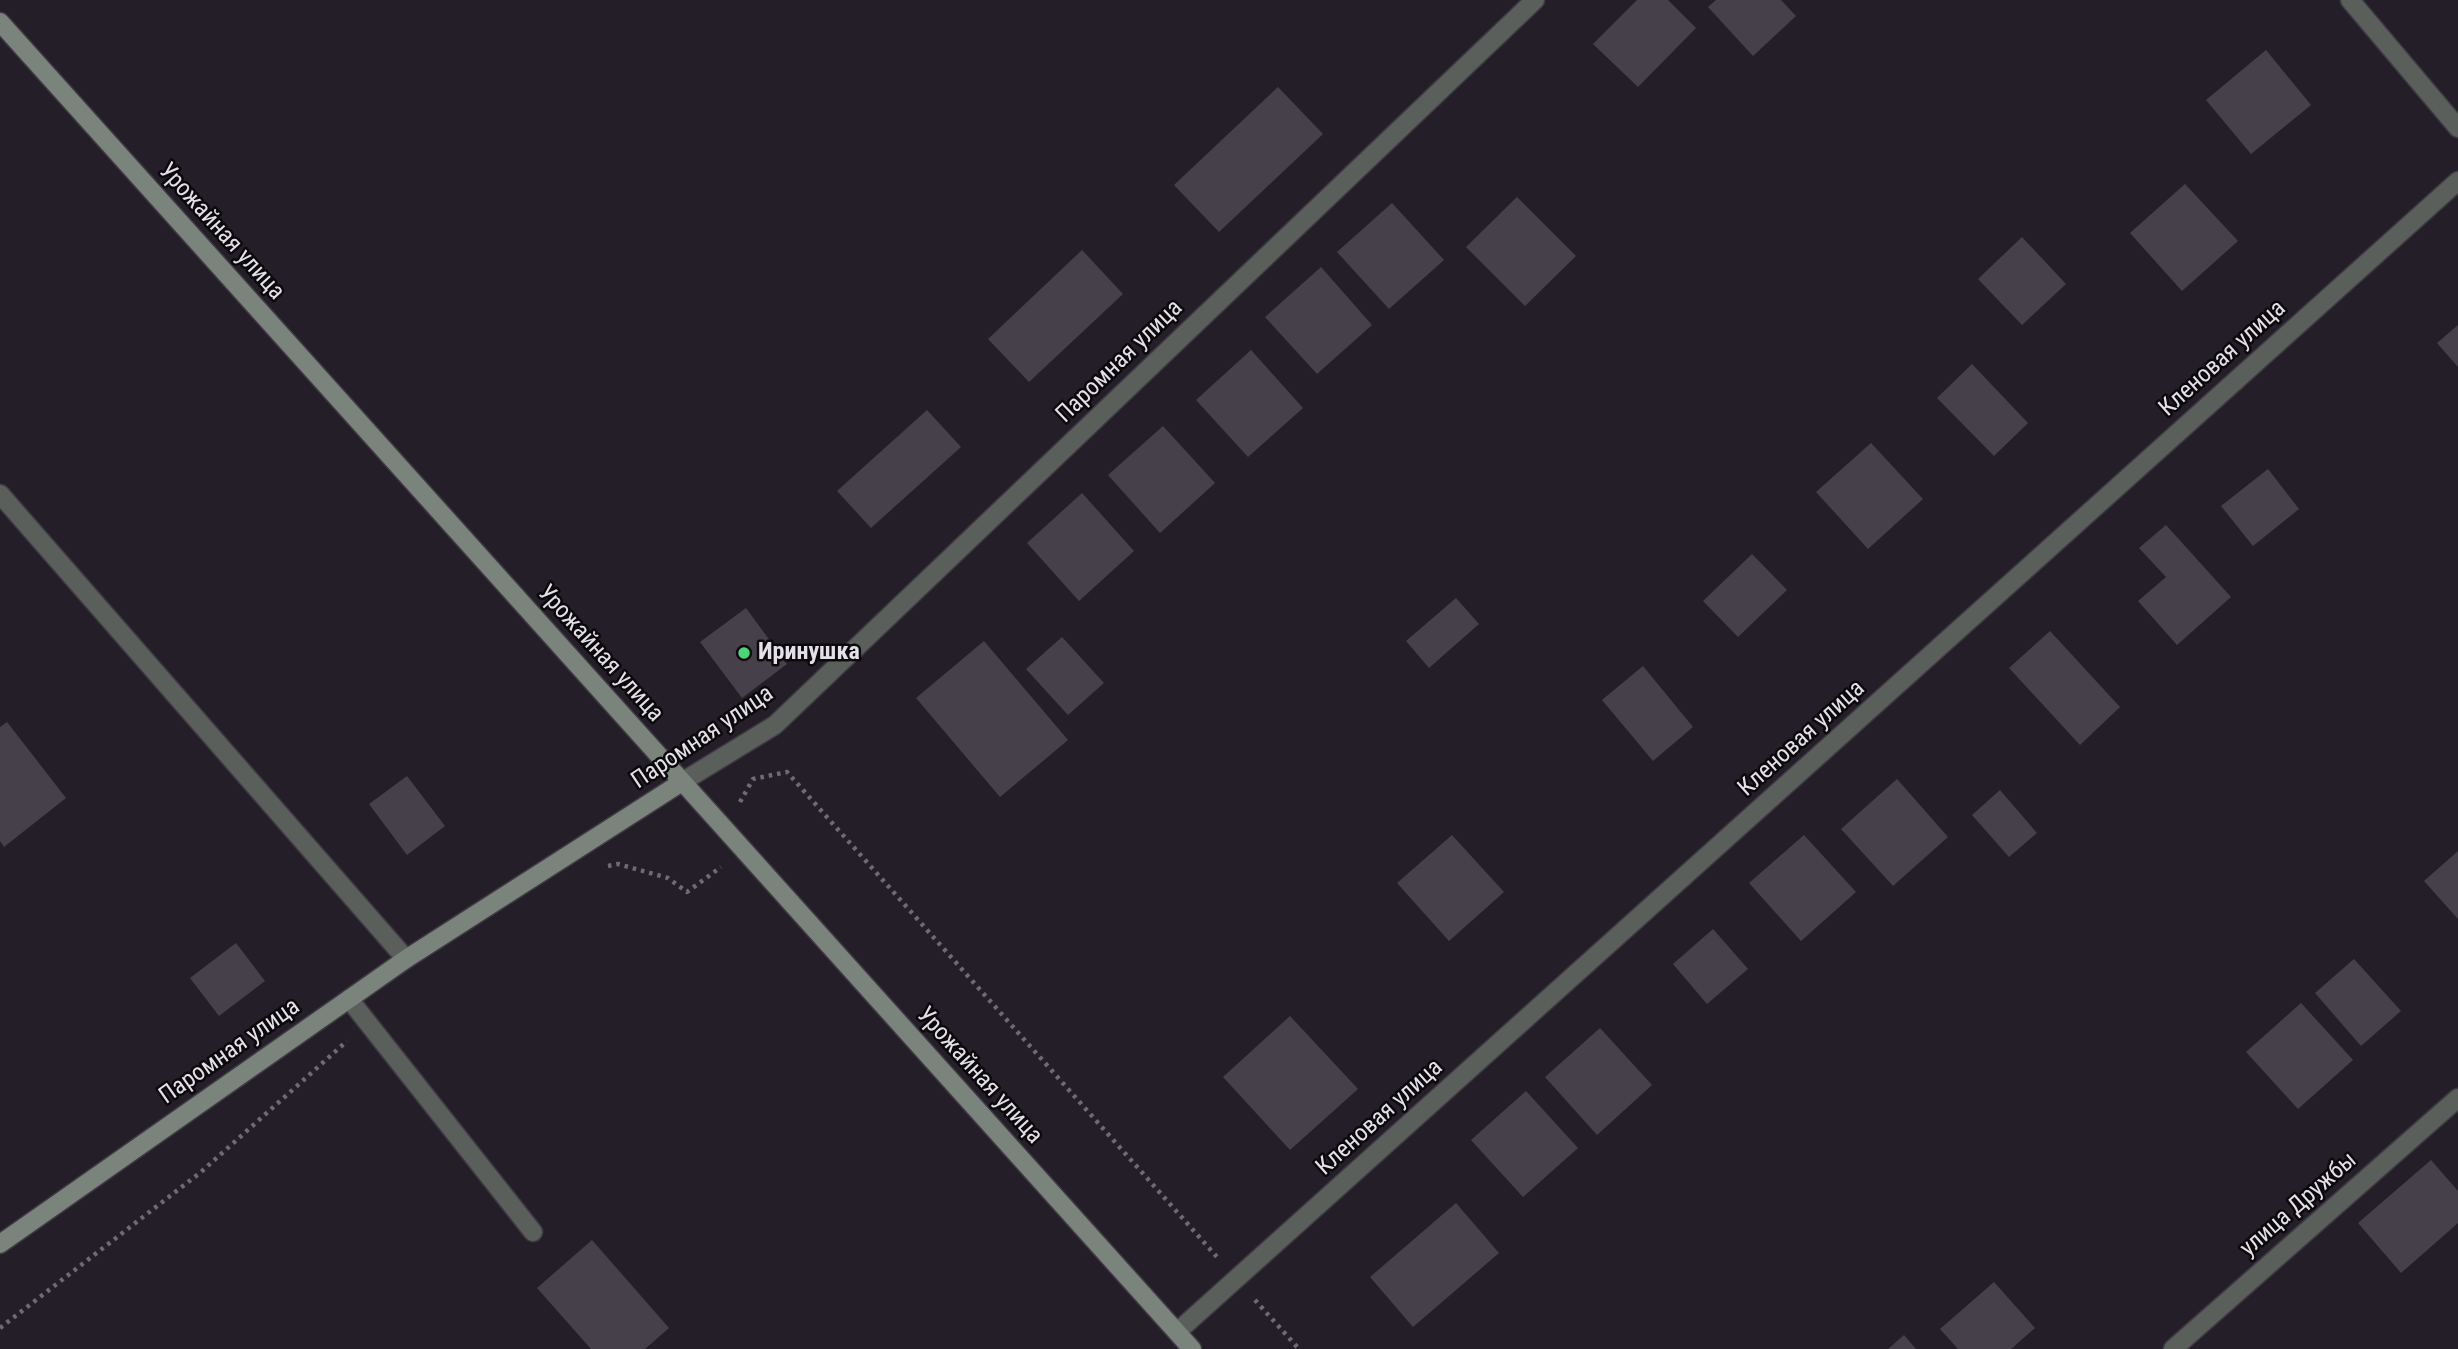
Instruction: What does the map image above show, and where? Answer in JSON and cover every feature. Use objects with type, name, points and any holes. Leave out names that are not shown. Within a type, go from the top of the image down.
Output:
[{"type":"main road","name":"Урожайная улица","points":[[0,22],[1192,1349]]},
{"type":"main road","name":"Паромная улица","points":[[0,1244],[406,958],[682,782]]},
{"type":"street","name":"Паромная улица","points":[[682,782],[775,725],[1535,0]]},
{"type":"street","points":[[2350,0],[2458,128]]},
{"type":"street","name":"Кленовая улица","points":[[1177,1332],[2458,181]]},
{"type":"street","points":[[0,494],[406,958]]},
{"type":"street","points":[[349,999],[533,1232]]},
{"type":"street","name":"улица Дружбы","points":[[2173,1349],[2458,1098]]},
{"type":"path","points":[[606,866],[618,864],[668,878],[687,892],[744,851],[736,809],[753,779],[787,772],[1299,1349]]},
{"type":"path","points":[[0,1328],[201,1172],[319,1068],[367,1021]]},
{"type":"building","points":[[1637,0],[1668,0],[1696,28],[1638,87],[1593,44]]},
{"type":"building","points":[[1716,0],[1781,0],[1796,16],[1753,56],[1708,7]]},
{"type":"building","points":[[2266,50],[2311,105],[2251,154],[2206,100]]},
{"type":"building","points":[[1278,87],[1323,134],[1219,232],[1174,185]]},
{"type":"building","points":[[2185,184],[2238,241],[2182,291],[2130,233]]},
{"type":"building","points":[[1517,197],[1576,256],[1525,306],[1466,247]]},
{"type":"building","points":[[1392,203],[1444,260],[1389,309],[1337,252]]},
{"type":"building","points":[[2022,237],[2066,284],[2022,325],[1978,279]]},
{"type":"building","points":[[1082,250],[1123,294],[1029,382],[988,339]]},
{"type":"building","points":[[1321,267],[1372,325],[1317,374],[1265,317]]},
{"type":"building","points":[[2458,325],[2458,367],[2437,343]]},
{"type":"building","points":[[1251,350],[1303,408],[1248,457],[1196,400]]},
{"type":"building","points":[[1972,364],[2028,423],[1994,456],[1937,398]]},
{"type":"building","points":[[927,410],[961,447],[871,528],[837,491]]},
{"type":"building","points":[[1163,426],[1215,483],[1160,533],[1108,475]]},
{"type":"building","points":[[1871,443],[1923,499],[1868,549],[1816,492]]},
{"type":"building","points":[[2268,469],[2299,509],[2253,546],[2221,506]]},
{"type":"building","points":[[1082,493],[1134,551],[1079,601],[1027,543]]},
{"type":"building","points":[[2166,525],[2231,597],[2177,645],[2138,601],[2166,577],[2139,548]]},
{"type":"building","points":[[1752,554],[1787,590],[1738,637],[1703,601]]},
{"type":"building","points":[[1456,598],[1479,624],[1429,668],[1406,641]]},
{"type":"building","points":[[746,608],[787,664],[742,698],[700,642]]},
{"type":"building","points":[[2050,631],[2120,707],[2080,745],[2009,668]]},
{"type":"building","points":[[1062,637],[1104,683],[1068,715],[1026,669]]},
{"type":"building","points":[[984,641],[1068,740],[1000,797],[916,698]]},
{"type":"building","points":[[1643,666],[1693,727],[1653,761],[1602,700]]},
{"type":"building","points":[[7,722],[66,798],[4,847],[0,841],[0,727]]},
{"type":"building","points":[[407,776],[445,826],[407,855],[369,804]]},
{"type":"building","points":[[1897,779],[1948,837],[1893,886],[1841,829]]},
{"type":"building","points":[[2000,790],[2037,833],[2009,857],[1972,815]]},
{"type":"building","points":[[1452,835],[1504,892],[1449,941],[1397,883]]},
{"type":"building","points":[[1804,835],[1856,892],[1801,941],[1749,883]]},
{"type":"building","points":[[2458,851],[2458,919],[2424,881]]},
{"type":"building","points":[[1713,929],[1748,969],[1707,1004],[1673,964]]},
{"type":"building","points":[[236,943],[265,981],[219,1016],[190,978]]},
{"type":"building","points":[[2354,959],[2401,1011],[2361,1046],[2315,993]]},
{"type":"building","points":[[2301,1003],[2353,1060],[2298,1109],[2246,1052]]},
{"type":"building","points":[[1290,1016],[1358,1089],[1290,1150],[1223,1077]]},
{"type":"building","points":[[1600,1028],[1652,1085],[1597,1135],[1545,1077]]},
{"type":"building","points":[[1526,1091],[1578,1148],[1523,1197],[1471,1140]]},
{"type":"building","points":[[2431,1160],[2458,1191],[2458,1223],[2401,1273],[2358,1223]]},
{"type":"building","points":[[1456,1203],[1499,1253],[1413,1327],[1370,1277]]},
{"type":"building","points":[[592,1240],[669,1328],[645,1349],[591,1349],[537,1288]]},
{"type":"building","points":[[1994,1282],[2035,1328],[2011,1349],[1958,1349],[1940,1329]]},
{"type":"building","points":[[1904,1335],[1916,1349],[1888,1349]]},
{"type":"place","name":"Иринушка","points":[[744,653]]}]
